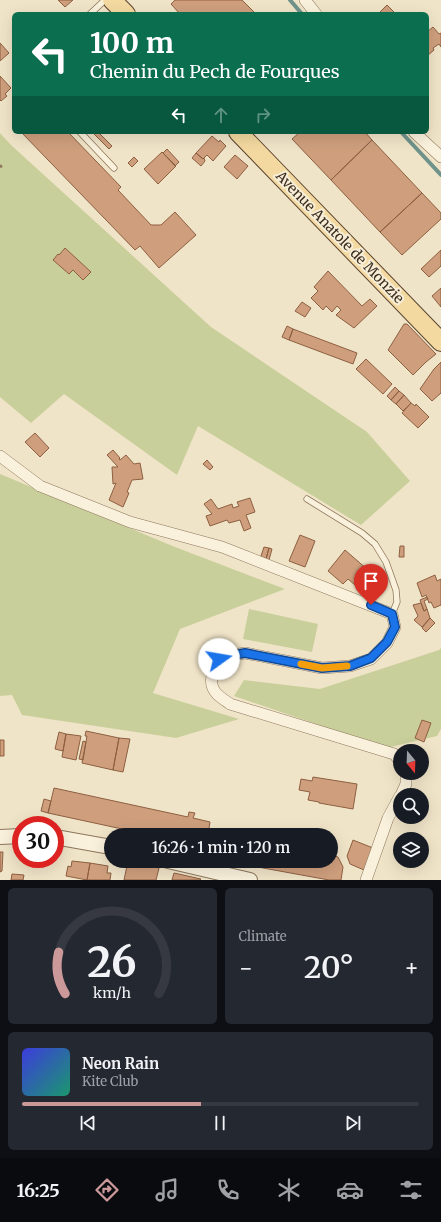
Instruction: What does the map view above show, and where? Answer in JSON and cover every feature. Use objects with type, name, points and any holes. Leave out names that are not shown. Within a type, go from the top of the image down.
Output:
[{"type":"main road","points":[[112,0],[124,12]]},
{"type":"main road","name":"Avenue Anatole de Monzie","points":[[240,134],[441,342]]},
{"type":"street","points":[[305,0],[314,12]]},
{"type":"street","points":[[416,134],[441,157]]},
{"type":"street","points":[[0,456],[40,486],[130,522],[222,547],[392,614],[395,627],[387,642],[371,658],[350,666],[322,668],[245,653],[219,659],[213,669],[212,682],[216,693],[230,704],[393,754]]},
{"type":"street","points":[[366,880],[388,818],[393,809]]},
{"type":"street","points":[[0,837],[12,836]]},
{"type":"street","points":[[64,839],[104,846]]},
{"type":"street","points":[[198,868],[250,880]]},
{"type":"lane","points":[[92,12],[105,0]]},
{"type":"lane","points":[[82,134],[114,168]]},
{"type":"lane","points":[[307,499],[362,533],[376,544],[386,562],[396,590],[397,602],[392,614]]},
{"type":"path","points":[[0,165],[3,169]]},
{"type":"green space","points":[[0,133],[11,145],[211,327],[367,432],[410,481],[361,525],[198,426],[177,475],[64,394],[31,423],[0,397]]},
{"type":"green space","points":[[0,474],[175,547],[285,589],[180,629],[153,693],[239,719],[176,738],[22,715],[12,695],[0,696]]},
{"type":"green space","points":[[249,609],[318,624],[312,652],[243,639]]},
{"type":"green space","points":[[441,648],[441,729],[437,736],[403,744],[393,744],[393,746],[386,748],[234,696],[244,680],[320,689],[439,650]]},
{"type":"building","points":[[58,0],[73,0],[65,7]]},
{"type":"building","points":[[175,0],[242,0],[254,12],[178,12],[171,4]]},
{"type":"building","points":[[387,5],[394,12],[380,12]]},
{"type":"building","points":[[433,27],[439,34],[441,33],[441,47],[439,44],[433,48],[434,50],[429,54],[429,30]]},
{"type":"building","points":[[0,43],[9,53],[0,61]]},
{"type":"building","points":[[0,76],[11,88],[5,94],[7,96],[1,101],[0,100]]},
{"type":"building","points":[[23,134],[70,134],[121,187],[118,190],[151,225],[161,225],[175,212],[196,235],[159,268],[140,246],[135,250]]},
{"type":"building","points":[[94,134],[100,134],[112,146],[109,149]]},
{"type":"building","points":[[298,134],[367,134],[372,140],[331,180],[292,139]]},
{"type":"building","points":[[212,136],[219,142],[220,140],[226,146],[213,161],[207,155],[203,159],[196,153]]},
{"type":"building","points":[[372,140],[422,193],[380,232],[331,180]]},
{"type":"building","points":[[167,149],[179,162],[175,166],[163,153]]},
{"type":"building","points":[[162,152],[176,166],[158,184],[144,169]]},
{"type":"building","points":[[196,153],[203,159],[204,158],[205,161],[201,166],[192,158]]},
{"type":"building","points":[[235,155],[248,166],[237,179],[224,167]]},
{"type":"building","points":[[134,157],[138,161],[132,167],[128,163]]},
{"type":"building","points":[[422,193],[441,213],[441,219],[402,255],[380,232]]},
{"type":"building","points":[[65,248],[91,272],[83,280],[73,270],[69,274],[53,260]]},
{"type":"building","points":[[441,250],[441,266],[429,277],[421,269]]},
{"type":"building","points":[[328,271],[362,306],[370,299],[377,306],[354,328],[336,315],[341,310],[337,306],[332,312],[326,306],[323,310],[311,298],[318,291],[314,287]]},
{"type":"building","points":[[441,288],[441,307],[432,296]]},
{"type":"building","points":[[302,302],[311,308],[305,317],[295,311]]},
{"type":"building","points":[[404,324],[407,324],[436,354],[413,375],[388,350]]},
{"type":"building","points":[[287,326],[293,329],[289,340],[282,337]]},
{"type":"building","points":[[293,329],[357,353],[353,364],[289,340]]},
{"type":"building","points":[[366,359],[392,384],[383,394],[356,369]]},
{"type":"building","points":[[441,362],[441,393],[432,401],[420,389],[434,369]]},
{"type":"building","points":[[395,387],[399,391],[391,400],[387,396]]},
{"type":"building","points":[[399,391],[404,395],[396,404],[391,400]]},
{"type":"building","points":[[404,395],[411,403],[403,411],[396,404]]},
{"type":"building","points":[[411,403],[415,406],[416,404],[429,417],[418,428],[402,413]]},
{"type":"building","points":[[35,433],[49,448],[40,457],[25,442]]},
{"type":"building","points":[[113,450],[120,460],[126,455],[134,464],[140,463],[143,479],[132,480],[127,492],[129,493],[123,507],[109,500],[116,483],[113,484],[112,467],[118,467],[107,455]]},
{"type":"building","points":[[207,460],[213,467],[210,470],[203,464]]},
{"type":"building","points":[[250,498],[255,512],[246,515],[251,528],[244,531],[240,520],[229,523],[227,520],[210,526],[206,516],[212,514],[204,504],[211,499],[218,509],[232,504],[233,508],[239,506],[237,502]]},
{"type":"building","points":[[300,535],[315,541],[305,567],[289,561]]},
{"type":"building","points":[[400,546],[404,546],[404,557],[399,557]]},
{"type":"building","points":[[264,547],[269,548],[266,559],[261,556]]},
{"type":"building","points":[[269,548],[272,549],[269,560],[266,559]]},
{"type":"building","points":[[345,550],[368,570],[355,585],[348,579],[343,584],[328,571]]},
{"type":"building","points":[[435,575],[437,581],[441,579],[441,605],[434,608],[431,602],[429,603],[426,595],[422,597],[417,583]]},
{"type":"building","points":[[427,597],[428,599],[424,601],[427,609],[424,611],[420,600]]},
{"type":"building","points":[[421,603],[424,611],[427,609],[430,618],[422,627],[414,620],[418,616],[413,605]]},
{"type":"building","points":[[430,618],[435,623],[426,632],[422,628]]},
{"type":"building","points":[[422,720],[431,723],[424,742],[415,738]]},
{"type":"building","points":[[86,731],[119,738],[113,770],[82,763],[87,736],[85,736]]},
{"type":"building","points":[[59,732],[66,734],[63,751],[55,749]]},
{"type":"building","points":[[66,734],[81,736],[76,760],[62,757]]},
{"type":"building","points":[[119,738],[130,739],[123,772],[113,770]]},
{"type":"building","points":[[0,740],[4,740],[4,756],[0,756]]},
{"type":"building","points":[[83,741],[86,742],[83,760],[79,759]]},
{"type":"building","points":[[313,777],[357,784],[353,809],[308,800],[310,792],[299,790],[301,779],[312,781]]},
{"type":"building","points":[[54,788],[188,817],[189,812],[195,813],[193,818],[210,822],[209,828],[118,828],[48,813]]},
{"type":"building","points":[[44,799],[51,801],[48,813],[41,811]]},
{"type":"building","points":[[353,840],[373,848],[364,870],[350,864],[347,856]]},
{"type":"building","points":[[0,852],[3,852],[2,871],[0,872]]},
{"type":"building","points":[[338,857],[343,867],[341,880],[329,880],[263,868],[338,868]]},
{"type":"building","points":[[72,861],[90,863],[87,880],[66,876],[68,866],[71,867]]},
{"type":"building","points":[[90,863],[104,865],[104,868],[108,868],[107,873],[111,873],[110,880],[87,880]]},
{"type":"building","points":[[127,868],[159,868],[156,880],[124,880]]},
{"type":"building","points":[[174,873],[201,879],[172,880]]},
{"type":"building","points":[[12,874],[24,875],[23,880],[11,880]]},
{"type":"waterway","points":[[290,0],[300,12]]},
{"type":"waterway","points":[[403,134],[441,175]]},
{"type":"slow traffic","points":[[301,664],[322,668],[347,666]]},
{"type":"route","points":[[219,659],[245,653],[322,668],[350,666],[371,658],[387,642],[395,627],[392,614],[371,605]]}]
